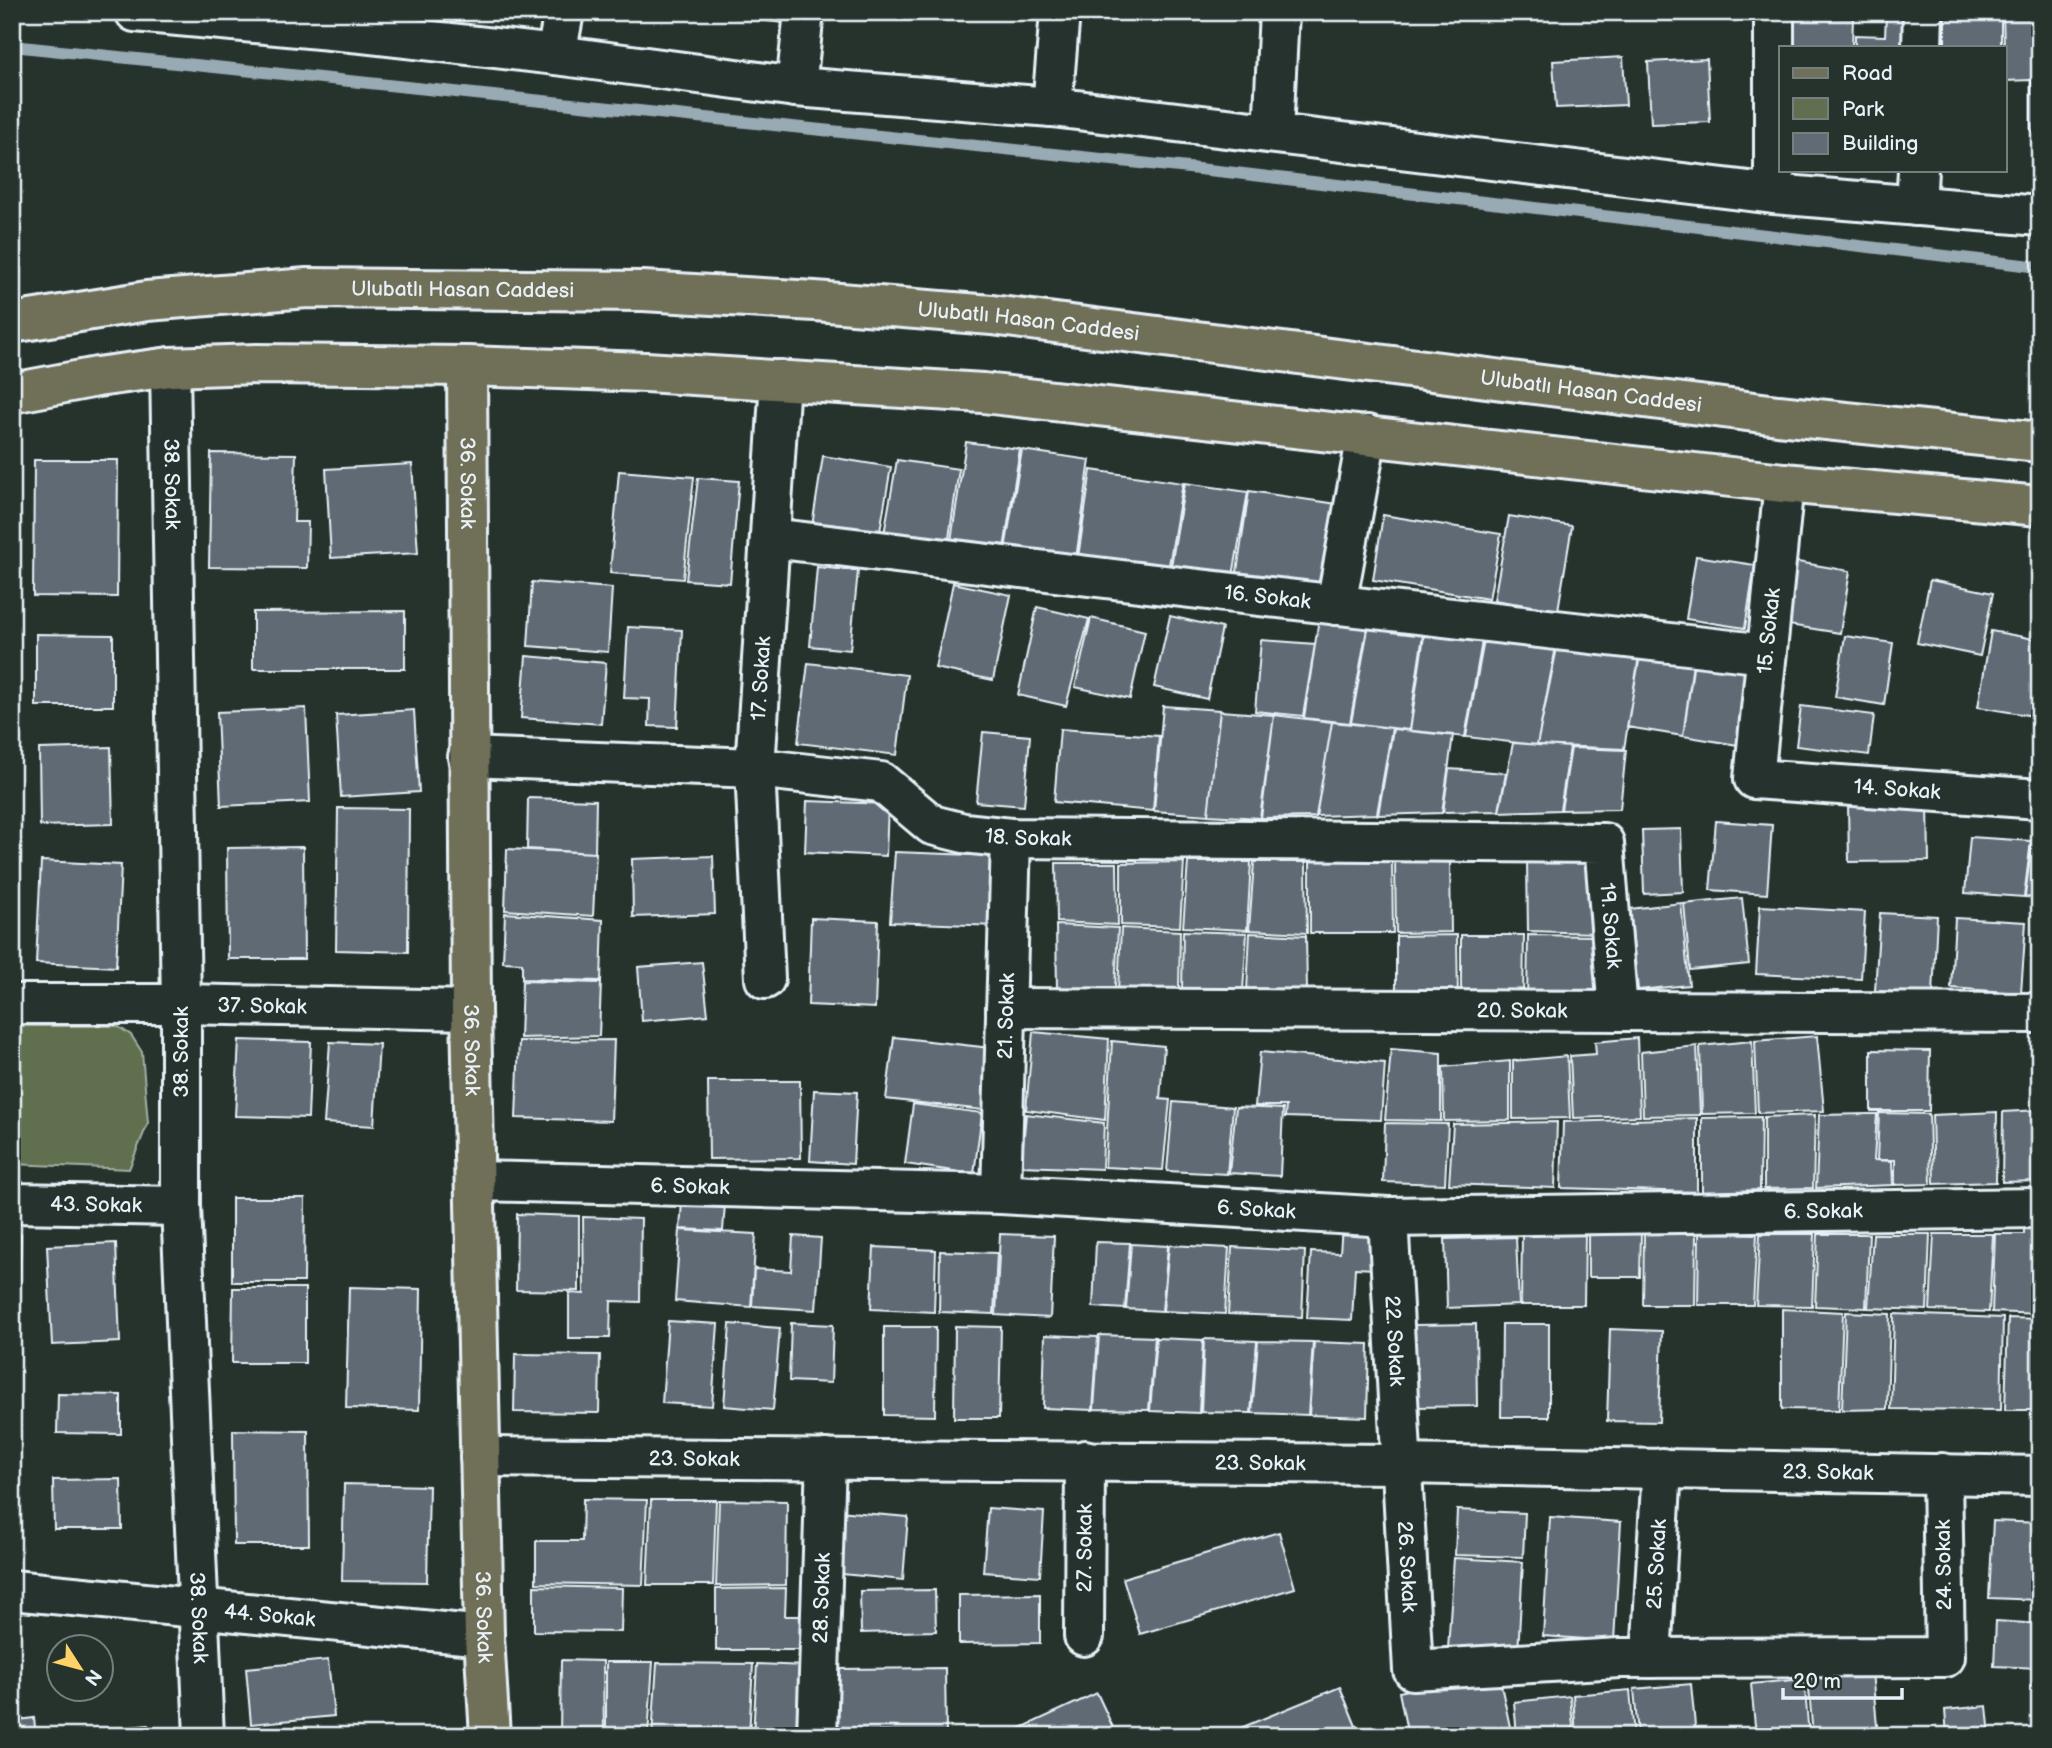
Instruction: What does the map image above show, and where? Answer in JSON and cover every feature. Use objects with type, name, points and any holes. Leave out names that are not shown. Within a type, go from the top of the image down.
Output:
[{"type":"main road","name":"Ulubatlı Hasan Caddesi","points":[[12,323],[148,301],[307,288],[643,290],[992,315],[1778,415],[2040,442]]},
{"type":"main road","points":[[12,393],[170,367],[256,364],[467,366],[646,372],[983,393],[1784,484],[2040,506]]},
{"type":"main road","name":"36. Sokak","points":[[467,366],[471,1010],[484,1636],[490,1736]]},
{"type":"street","points":[[556,55],[564,12]]},
{"type":"street","points":[[796,87],[804,12]]},
{"type":"street","points":[[1052,107],[1060,12]]},
{"type":"street","points":[[1273,133],[1279,12]]},
{"type":"street","points":[[1773,12],[1774,194]]},
{"type":"street","points":[[1922,46],[1923,12]]},
{"type":"street","points":[[156,13],[364,23],[556,55],[796,87],[1052,107],[1774,194],[1917,188],[2040,216]]},
{"type":"street","name":"38. Sokak","points":[[170,367],[181,1004],[181,1206],[204,1736]]},
{"type":"street","name":"17. Sokak","points":[[765,978],[755,768],[780,380]]},
{"type":"street","points":[[1336,605],[1367,435]]},
{"type":"street","name":"15. Sokak","points":[[1754,779],[1784,484]]},
{"type":"street","name":"16. Sokak","points":[[771,538],[1766,654]]},
{"type":"street","name":"18. Sokak","points":[[468,757],[755,768],[881,782],[932,825],[964,833],[1011,838],[1604,843]]},
{"type":"street","name":"14. Sokak","points":[[1754,779],[2040,799]]},
{"type":"street","name":"21. Sokak","points":[[1001,1194],[1011,838]]},
{"type":"street","name":"19. Sokak","points":[[1604,843],[1618,1011]]},
{"type":"street","name":"37. Sokak","points":[[12,1004],[181,1004],[471,1010]]},
{"type":"street","name":"20. Sokak","points":[[1006,1008],[2040,1013]]},
{"type":"street","name":"6. Sokak","points":[[475,1181],[1001,1194],[1388,1217],[2040,1208]]},
{"type":"street","name":"43. Sokak","points":[[12,1203],[181,1206]]},
{"type":"street","name":"22. Sokak","points":[[1388,1217],[1400,1464]]},
{"type":"street","name":"23. Sokak","points":[[480,1457],[1086,1460],[2040,1476]]},
{"type":"street","name":"28. Sokak","points":[[817,1736],[826,1459]]},
{"type":"street","name":"27. Sokak","points":[[1084,1636],[1086,1460]]},
{"type":"street","name":"26. Sokak","points":[[1400,1464],[1413,1670],[1651,1658]]},
{"type":"street","name":"25. Sokak","points":[[1651,1658],[1662,1468]]},
{"type":"street","name":"24. Sokak","points":[[1651,1658],[1945,1657],[1942,1473]]},
{"type":"street","name":"44. Sokak","points":[[12,1590],[484,1636]]},
{"type":"green space","points":[[12,1026],[117,1026],[131,1035],[142,1052],[148,1123],[129,1169],[12,1164]]},
{"type":"building","points":[[692,12],[729,12],[729,16]]},
{"type":"building","points":[[733,12],[793,12],[792,24],[732,17]]},
{"type":"building","points":[[1945,12],[2001,12],[2001,46],[1945,46]]},
{"type":"building","points":[[2003,12],[2040,12],[2040,131],[2031,131],[2031,80],[2007,81],[2007,46],[2004,46]]},
{"type":"building","points":[[1794,15],[1853,18],[1852,46],[1793,46]]},
{"type":"building","points":[[1886,16],[1918,17],[1917,46],[1855,46],[1855,35],[1885,36]]},
{"type":"building","points":[[1623,57],[1626,105],[1556,108],[1553,61]]},
{"type":"building","points":[[1707,59],[1710,122],[1651,124],[1648,62]]},
{"type":"building","points":[[966,442],[1020,449],[1003,555],[950,547]]},
{"type":"building","points":[[1022,450],[1090,460],[1075,566],[1004,555]]},
{"type":"building","points":[[211,453],[296,454],[294,522],[308,522],[307,568],[209,567]]},
{"type":"building","points":[[823,456],[891,467],[879,537],[812,526]]},
{"type":"building","points":[[34,460],[118,460],[117,597],[33,596]]},
{"type":"building","points":[[897,460],[959,469],[948,545],[884,534]]},
{"type":"building","points":[[412,464],[418,553],[331,558],[326,469]]},
{"type":"building","points":[[1091,470],[1183,483],[1167,577],[1077,564]]},
{"type":"building","points":[[619,471],[694,477],[683,579],[610,573]]},
{"type":"building","points":[[698,478],[739,481],[730,583],[686,580]]},
{"type":"building","points":[[1185,483],[1248,492],[1231,587],[1169,578]]},
{"type":"building","points":[[1249,491],[1344,505],[1331,599],[1235,585]]},
{"type":"building","points":[[1383,515],[1501,534],[1489,599],[1373,580]]},
{"type":"building","points":[[1509,516],[1572,526],[1558,610],[1494,600]]},
{"type":"building","points":[[1696,556],[1755,565],[1745,628],[1686,619]]},
{"type":"building","points":[[1792,561],[1850,571],[1840,633],[1782,624]]},
{"type":"building","points":[[817,567],[858,571],[850,650],[810,646]]},
{"type":"building","points":[[1930,580],[1993,593],[1980,656],[1917,643]]},
{"type":"building","points":[[532,582],[612,588],[608,652],[528,646]]},
{"type":"building","points":[[953,583],[1011,595],[993,680],[935,668]]},
{"type":"building","points":[[1037,607],[1089,619],[1066,706],[1018,695]]},
{"type":"building","points":[[405,611],[405,669],[253,669],[253,612]]},
{"type":"building","points":[[1170,616],[1222,628],[1207,699],[1154,687]]},
{"type":"building","points":[[1091,618],[1145,631],[1130,699],[1075,687]]},
{"type":"building","points":[[1319,618],[1368,623],[1350,723],[1304,718]]},
{"type":"building","points":[[1369,623],[1424,628],[1409,730],[1351,723]]},
{"type":"building","points":[[628,627],[682,630],[677,727],[649,726],[650,699],[624,698]]},
{"type":"building","points":[[1425,629],[1483,636],[1465,737],[1410,731]]},
{"type":"building","points":[[1991,631],[2040,640],[2040,717],[1978,707]]},
{"type":"building","points":[[36,634],[113,635],[113,706],[36,706]]},
{"type":"building","points":[[1485,635],[1557,642],[1537,745],[1466,737]]},
{"type":"building","points":[[1845,636],[1893,643],[1884,705],[1835,697]]},
{"type":"building","points":[[1261,640],[1315,644],[1303,716],[1255,711]]},
{"type":"building","points":[[1558,643],[1640,650],[1624,749],[1537,745]]},
{"type":"building","points":[[1641,650],[1695,655],[1683,736],[1627,727]]},
{"type":"building","points":[[526,656],[606,663],[601,724],[521,718]]},
{"type":"building","points":[[1694,656],[1752,661],[1738,745],[1683,736]]},
{"type":"building","points":[[808,663],[907,675],[897,755],[798,743]]},
{"type":"building","points":[[1163,706],[1220,710],[1208,815],[1154,811]]},
{"type":"building","points":[[1801,706],[1874,715],[1869,755],[1796,746]]},
{"type":"building","points":[[306,708],[310,802],[221,806],[217,712]]},
{"type":"building","points":[[414,710],[419,792],[341,797],[336,715]]},
{"type":"building","points":[[1220,711],[1274,715],[1260,818],[1208,815]]},
{"type":"building","points":[[1274,715],[1332,722],[1316,817],[1261,818]]},
{"type":"building","points":[[1332,722],[1392,728],[1377,814],[1316,816]]},
{"type":"building","points":[[1060,729],[1159,736],[1153,811],[1054,802]]},
{"type":"building","points":[[1393,729],[1453,735],[1442,813],[1378,815]]},
{"type":"building","points":[[983,732],[1030,736],[1024,806],[976,802]]},
{"type":"building","points":[[1513,743],[1570,747],[1560,810],[1499,812]]},
{"type":"building","points":[[111,747],[113,824],[40,826],[39,749]]},
{"type":"building","points":[[1571,748],[1626,750],[1620,809],[1561,810]]},
{"type":"building","points":[[1449,769],[1506,773],[1499,811],[1443,812]]},
{"type":"building","points":[[528,798],[596,800],[595,853],[527,849]]},
{"type":"building","points":[[807,801],[888,804],[886,856],[805,852]]},
{"type":"building","points":[[1928,803],[1929,861],[1849,862],[1848,804]]},
{"type":"building","points":[[338,808],[409,809],[408,952],[336,950]]},
{"type":"building","points":[[1716,821],[1772,825],[1767,894],[1710,890]]},
{"type":"building","points":[[1681,829],[1683,892],[1644,894],[1642,830]]},
{"type":"building","points":[[1970,837],[2031,841],[2024,897],[1965,893]]},
{"type":"building","points":[[2032,841],[2040,842],[2040,898],[2025,897]]},
{"type":"building","points":[[303,847],[304,959],[228,959],[227,848]]},
{"type":"building","points":[[507,849],[596,853],[593,916],[505,910]]},
{"type":"building","points":[[895,852],[999,856],[997,926],[890,922]]},
{"type":"building","points":[[713,856],[715,914],[633,917],[632,859]]},
{"type":"building","points":[[41,861],[121,865],[116,967],[36,963]]},
{"type":"building","points":[[1310,861],[1392,861],[1393,933],[1310,933]]},
{"type":"building","points":[[1395,861],[1450,861],[1451,932],[1396,933]]},
{"type":"building","points":[[1527,861],[1596,861],[1596,933],[1528,931]]},
{"type":"building","points":[[1184,862],[1180,927],[1121,925],[1121,863]]},
{"type":"building","points":[[1188,862],[1251,862],[1247,930],[1183,927]]},
{"type":"building","points":[[1254,862],[1306,862],[1307,933],[1249,930]]},
{"type":"building","points":[[1056,863],[1117,863],[1118,925],[1057,922]]},
{"type":"building","points":[[14,867],[16,964],[12,964]]},
{"type":"building","points":[[1742,898],[1749,964],[1690,970],[1684,904]]},
{"type":"building","points":[[1681,903],[1689,985],[1638,990],[1630,909]]},
{"type":"building","points":[[1760,906],[1865,912],[1861,979],[1756,974]]},
{"type":"building","points":[[505,913],[603,920],[601,981],[522,979],[522,963],[503,962]]},
{"type":"building","points":[[1880,913],[1937,916],[1933,994],[1875,991]]},
{"type":"building","points":[[811,918],[878,921],[875,1008],[808,1005]]},
{"type":"building","points":[[1955,918],[2026,922],[2021,993],[1951,988]]},
{"type":"building","points":[[1056,925],[1118,928],[1115,990],[1057,990]]},
{"type":"building","points":[[1121,928],[1180,931],[1179,990],[1118,991]]},
{"type":"building","points":[[1183,931],[1247,933],[1243,990],[1182,990]]},
{"type":"building","points":[[1250,933],[1306,936],[1307,990],[1247,990]]},
{"type":"building","points":[[1457,935],[1458,1002],[1396,1002],[1396,936]]},
{"type":"building","points":[[1461,935],[1524,935],[1523,1002],[1461,1002]]},
{"type":"building","points":[[1528,935],[1596,936],[1597,1001],[1527,1002]]},
{"type":"building","points":[[702,962],[708,1015],[642,1021],[638,967]]},
{"type":"building","points":[[522,981],[601,983],[599,1036],[520,1038]]},
{"type":"building","points":[[1033,1032],[1109,1039],[1105,1120],[1026,1110]]},
{"type":"building","points":[[1817,1036],[1824,1111],[1758,1113],[1755,1041]]},
{"type":"building","points":[[894,1037],[990,1048],[983,1110],[886,1099]]},
{"type":"building","points":[[1637,1038],[1640,1116],[1573,1118],[1570,1056],[1596,1054],[1595,1042]]},
{"type":"building","points":[[239,1040],[311,1042],[308,1118],[235,1116]]},
{"type":"building","points":[[614,1040],[611,1121],[516,1118],[519,1041]]},
{"type":"building","points":[[1112,1041],[1164,1046],[1160,1099],[1170,1100],[1163,1170],[1105,1167]]},
{"type":"building","points":[[1752,1041],[1755,1113],[1702,1114],[1700,1046]]},
{"type":"building","points":[[330,1042],[379,1044],[374,1126],[324,1123]]},
{"type":"building","points":[[1697,1046],[1700,1115],[1643,1116],[1641,1052]]},
{"type":"building","points":[[1391,1049],[1441,1053],[1441,1121],[1385,1120]]},
{"type":"building","points":[[1871,1050],[1930,1051],[1929,1111],[1871,1111]]},
{"type":"building","points":[[1260,1052],[1385,1063],[1381,1120],[1285,1117],[1286,1106],[1255,1106]]},
{"type":"building","points":[[1567,1056],[1570,1118],[1513,1119],[1513,1061]]},
{"type":"building","points":[[1510,1061],[1510,1120],[1444,1121],[1443,1067]]},
{"type":"building","points":[[708,1081],[800,1081],[801,1158],[709,1159]]},
{"type":"building","points":[[814,1090],[857,1092],[853,1164],[810,1161]]},
{"type":"building","points":[[1173,1102],[1233,1107],[1227,1174],[1167,1171]]},
{"type":"building","points":[[913,1104],[982,1113],[974,1174],[905,1164]]},
{"type":"building","points":[[1236,1107],[1283,1109],[1280,1176],[1229,1173]]},
{"type":"building","points":[[2040,1110],[2040,1181],[2002,1182],[2003,1112]]},
{"type":"building","points":[[1997,1112],[1996,1182],[1934,1184],[1932,1115]]},
{"type":"building","points":[[1879,1113],[1929,1114],[1931,1184],[1895,1185],[1895,1160],[1877,1160]]},
{"type":"building","points":[[1026,1114],[1104,1123],[1102,1169],[1021,1166]]},
{"type":"building","points":[[1877,1114],[1874,1160],[1892,1161],[1893,1185],[1816,1188],[1819,1115]]},
{"type":"building","points":[[1815,1115],[1813,1188],[1764,1189],[1764,1117]]},
{"type":"building","points":[[1761,1117],[1760,1190],[1702,1192],[1702,1118]]},
{"type":"building","points":[[1697,1118],[1697,1192],[1561,1188],[1563,1122]]},
{"type":"building","points":[[1557,1122],[1555,1188],[1449,1184],[1453,1124]]},
{"type":"building","points":[[1385,1123],[1448,1124],[1445,1184],[1383,1182]]},
{"type":"building","points":[[683,1188],[726,1190],[723,1231],[680,1229]]},
{"type":"building","points":[[232,1198],[305,1198],[304,1282],[232,1282]]},
{"type":"building","points":[[2024,1211],[2040,1211],[2040,1314],[1992,1312],[1995,1234],[2024,1234]]},
{"type":"building","points":[[517,1214],[579,1216],[579,1291],[516,1290]]},
{"type":"building","points":[[583,1217],[641,1219],[640,1302],[611,1301],[610,1338],[569,1338],[569,1293],[584,1294]]},
{"type":"building","points":[[1342,1226],[1377,1228],[1375,1269],[1355,1268],[1352,1320],[1307,1318],[1311,1252],[1340,1253]]},
{"type":"building","points":[[680,1230],[756,1234],[751,1307],[675,1301]]},
{"type":"building","points":[[1588,1233],[1641,1233],[1640,1277],[1588,1277]]},
{"type":"building","points":[[1644,1233],[1696,1234],[1695,1305],[1643,1305]]},
{"type":"building","points":[[1699,1233],[1757,1234],[1753,1305],[1698,1305]]},
{"type":"building","points":[[12,1234],[21,1234],[18,1331],[12,1331]]},
{"type":"building","points":[[1000,1234],[1054,1236],[1050,1318],[996,1315]]},
{"type":"building","points":[[1522,1234],[1585,1234],[1584,1305],[1521,1305]]},
{"type":"building","points":[[1760,1234],[1815,1234],[1812,1306],[1756,1305]]},
{"type":"building","points":[[1818,1234],[1869,1234],[1866,1308],[1815,1306]]},
{"type":"building","points":[[1873,1234],[1930,1234],[1927,1310],[1868,1308]]},
{"type":"building","points":[[1934,1234],[1993,1234],[1989,1312],[1930,1310]]},
{"type":"building","points":[[793,1236],[821,1238],[816,1310],[752,1306],[754,1269],[791,1271]]},
{"type":"building","points":[[1516,1237],[1519,1305],[1447,1308],[1445,1239]]},
{"type":"building","points":[[1096,1242],[1130,1243],[1125,1309],[1093,1307]]},
{"type":"building","points":[[116,1243],[120,1342],[52,1345],[47,1246]]},
{"type":"building","points":[[1131,1244],[1168,1246],[1162,1311],[1126,1309]]},
{"type":"building","points":[[1169,1245],[1229,1248],[1225,1314],[1163,1311]]},
{"type":"building","points":[[874,1247],[936,1250],[934,1312],[871,1309]]},
{"type":"building","points":[[1232,1247],[1305,1251],[1302,1317],[1228,1314]]},
{"type":"building","points":[[940,1251],[997,1253],[994,1314],[939,1312]]},
{"type":"building","points":[[349,1287],[421,1289],[419,1410],[346,1408]]},
{"type":"building","points":[[233,1288],[305,1288],[305,1363],[232,1363]]},
{"type":"building","points":[[1782,1309],[1843,1312],[1839,1410],[1782,1409]]},
{"type":"building","points":[[1846,1312],[1890,1314],[1887,1409],[1842,1410]]},
{"type":"building","points":[[1894,1314],[2003,1318],[2001,1410],[1891,1409]]},
{"type":"building","points":[[2008,1318],[2040,1319],[2040,1410],[2005,1410]]},
{"type":"building","points":[[668,1321],[718,1324],[712,1406],[662,1403]]},
{"type":"building","points":[[791,1323],[833,1325],[831,1383],[789,1381]]},
{"type":"building","points":[[730,1324],[780,1328],[773,1410],[724,1406]]},
{"type":"building","points":[[1476,1324],[1477,1406],[1416,1407],[1415,1325]]},
{"type":"building","points":[[1502,1324],[1549,1324],[1549,1417],[1501,1417]]},
{"type":"building","points":[[955,1326],[1001,1327],[999,1418],[954,1418]]},
{"type":"building","points":[[884,1327],[936,1327],[935,1416],[884,1415]]},
{"type":"building","points":[[1610,1329],[1662,1331],[1659,1422],[1607,1421]]},
{"type":"building","points":[[1045,1335],[1098,1337],[1093,1410],[1043,1408]]},
{"type":"building","points":[[1099,1335],[1155,1337],[1149,1410],[1094,1409]]},
{"type":"building","points":[[1156,1338],[1203,1340],[1199,1413],[1150,1411]]},
{"type":"building","points":[[1204,1339],[1257,1341],[1251,1413],[1201,1412]]},
{"type":"building","points":[[1258,1341],[1313,1342],[1308,1415],[1252,1413]]},
{"type":"building","points":[[1314,1342],[1369,1344],[1367,1417],[1309,1415]]},
{"type":"building","points":[[515,1354],[600,1355],[599,1413],[514,1412]]},
{"type":"building","points":[[58,1394],[121,1395],[121,1434],[57,1433]]},
{"type":"building","points":[[14,1397],[16,1532],[12,1532]]},
{"type":"building","points":[[233,1430],[308,1431],[309,1545],[234,1545]]},
{"type":"building","points":[[121,1479],[122,1529],[54,1529],[53,1480]]},
{"type":"building","points":[[344,1484],[429,1486],[427,1582],[342,1581]]},
{"type":"building","points":[[583,1499],[647,1500],[643,1585],[536,1583],[536,1541],[582,1541]]},
{"type":"building","points":[[651,1500],[716,1500],[713,1585],[647,1585]]},
{"type":"building","points":[[719,1500],[787,1501],[786,1585],[716,1586]]},
{"type":"building","points":[[988,1508],[1044,1512],[1040,1576],[983,1572]]},
{"type":"building","points":[[1457,1510],[1525,1513],[1523,1557],[1455,1555]]},
{"type":"building","points":[[838,1511],[908,1517],[903,1580],[832,1573]]},
{"type":"building","points":[[1550,1517],[1621,1522],[1614,1641],[1543,1636]]},
{"type":"building","points":[[1993,1521],[2040,1523],[2040,1600],[1989,1598]]},
{"type":"building","points":[[1279,1532],[1295,1588],[1140,1634],[1123,1578]]},
{"type":"building","points":[[1454,1558],[1523,1562],[1518,1653],[1448,1649]]},
{"type":"building","points":[[534,1586],[622,1588],[621,1632],[534,1631]]},
{"type":"building","points":[[786,1588],[785,1616],[806,1616],[805,1650],[716,1650],[716,1589]]},
{"type":"building","points":[[935,1590],[936,1631],[861,1633],[860,1591]]},
{"type":"building","points":[[1040,1594],[1040,1643],[959,1644],[959,1595]]},
{"type":"building","points":[[1996,1621],[2040,1624],[2040,1668],[1994,1666]]},
{"type":"building","points":[[328,1660],[334,1716],[251,1724],[246,1668]]},
{"type":"building","points":[[561,1660],[603,1661],[604,1736],[560,1736]]},
{"type":"building","points":[[606,1662],[653,1662],[648,1736],[606,1736]]},
{"type":"building","points":[[657,1663],[753,1664],[749,1736],[652,1736]]},
{"type":"building","points":[[757,1664],[806,1666],[805,1736],[753,1736]]},
{"type":"building","points":[[945,1668],[946,1732],[838,1732],[838,1669]]},
{"type":"building","points":[[1498,1671],[1512,1736],[1408,1736],[1399,1692]]},
{"type":"building","points":[[1872,1672],[1878,1736],[1813,1736],[1808,1678]]},
{"type":"building","points":[[1804,1679],[1809,1736],[1756,1736],[1751,1684]]},
{"type":"building","points":[[1691,1684],[1696,1736],[1638,1736],[1634,1689]]},
{"type":"building","points":[[1340,1687],[1360,1736],[1241,1736],[1238,1729]]},
{"type":"building","points":[[1630,1690],[1634,1736],[1576,1736],[1573,1695]]},
{"type":"building","points":[[1097,1693],[1117,1736],[1004,1736]]},
{"type":"building","points":[[1570,1696],[1574,1736],[1517,1736],[1514,1702]]},
{"type":"building","points":[[1987,1706],[1990,1736],[1947,1736],[1945,1710]]},
{"type":"building","points":[[34,1718],[36,1736],[12,1736],[12,1721]]},
{"type":"building","points":[[148,1725],[149,1736],[65,1736],[65,1733]]},
{"type":"waterway","points":[[12,46],[1227,172],[2040,267]]}]
